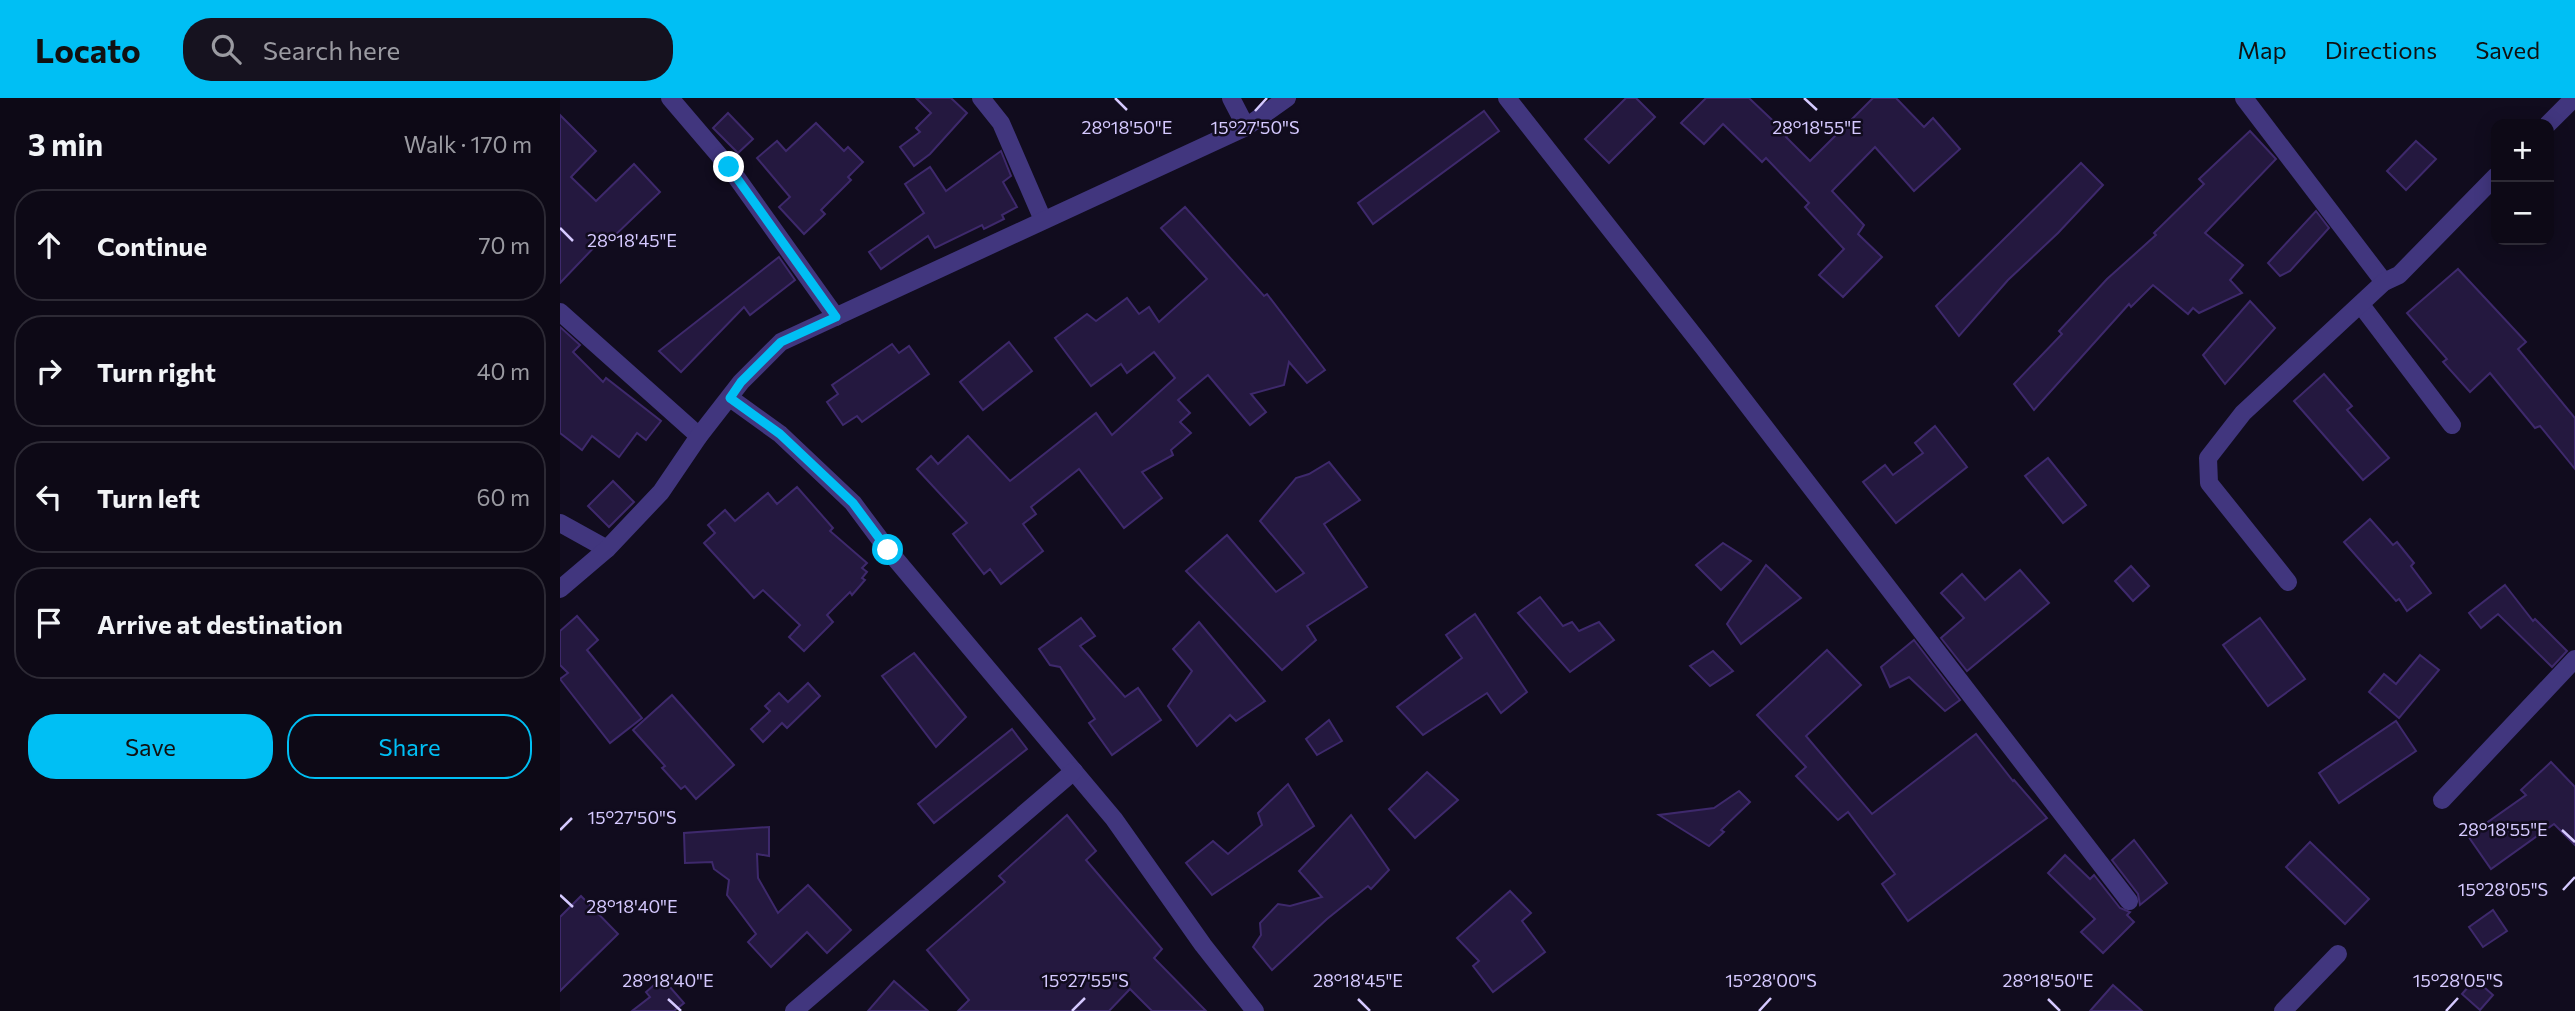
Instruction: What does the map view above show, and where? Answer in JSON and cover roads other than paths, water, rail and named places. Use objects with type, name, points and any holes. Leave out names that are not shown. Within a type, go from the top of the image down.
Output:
[{"type":"street","points":[[670,98],[729,167],[836,317]]},
{"type":"street","points":[[981,98],[1001,123],[1043,220]]},
{"type":"street","points":[[1231,98],[1246,127]]},
{"type":"street","points":[[560,589],[607,549],[661,492],[699,436],[741,382],[781,342],[1246,127],[1287,98]]},
{"type":"street","points":[[1507,98],[1712,358],[2129,901]]},
{"type":"street","points":[[2244,98],[2384,282]]},
{"type":"street","points":[[2553,119],[2574,98]]},
{"type":"street","points":[[2288,582],[2209,483],[2208,458],[2244,414],[2384,282],[2399,275],[2491,181]]},
{"type":"street","points":[[2361,305],[2452,425]]},
{"type":"street","points":[[560,312],[699,436]]},
{"type":"street","points":[[730,398],[780,434],[853,503],[888,550],[1126,835],[1203,945],[1255,1011]]},
{"type":"street","points":[[560,523],[607,549]]},
{"type":"street","points":[[2442,800],[2575,659]]},
{"type":"street","points":[[794,1011],[1074,771]]},
{"type":"street","points":[[2283,1011],[2338,954]]}]
